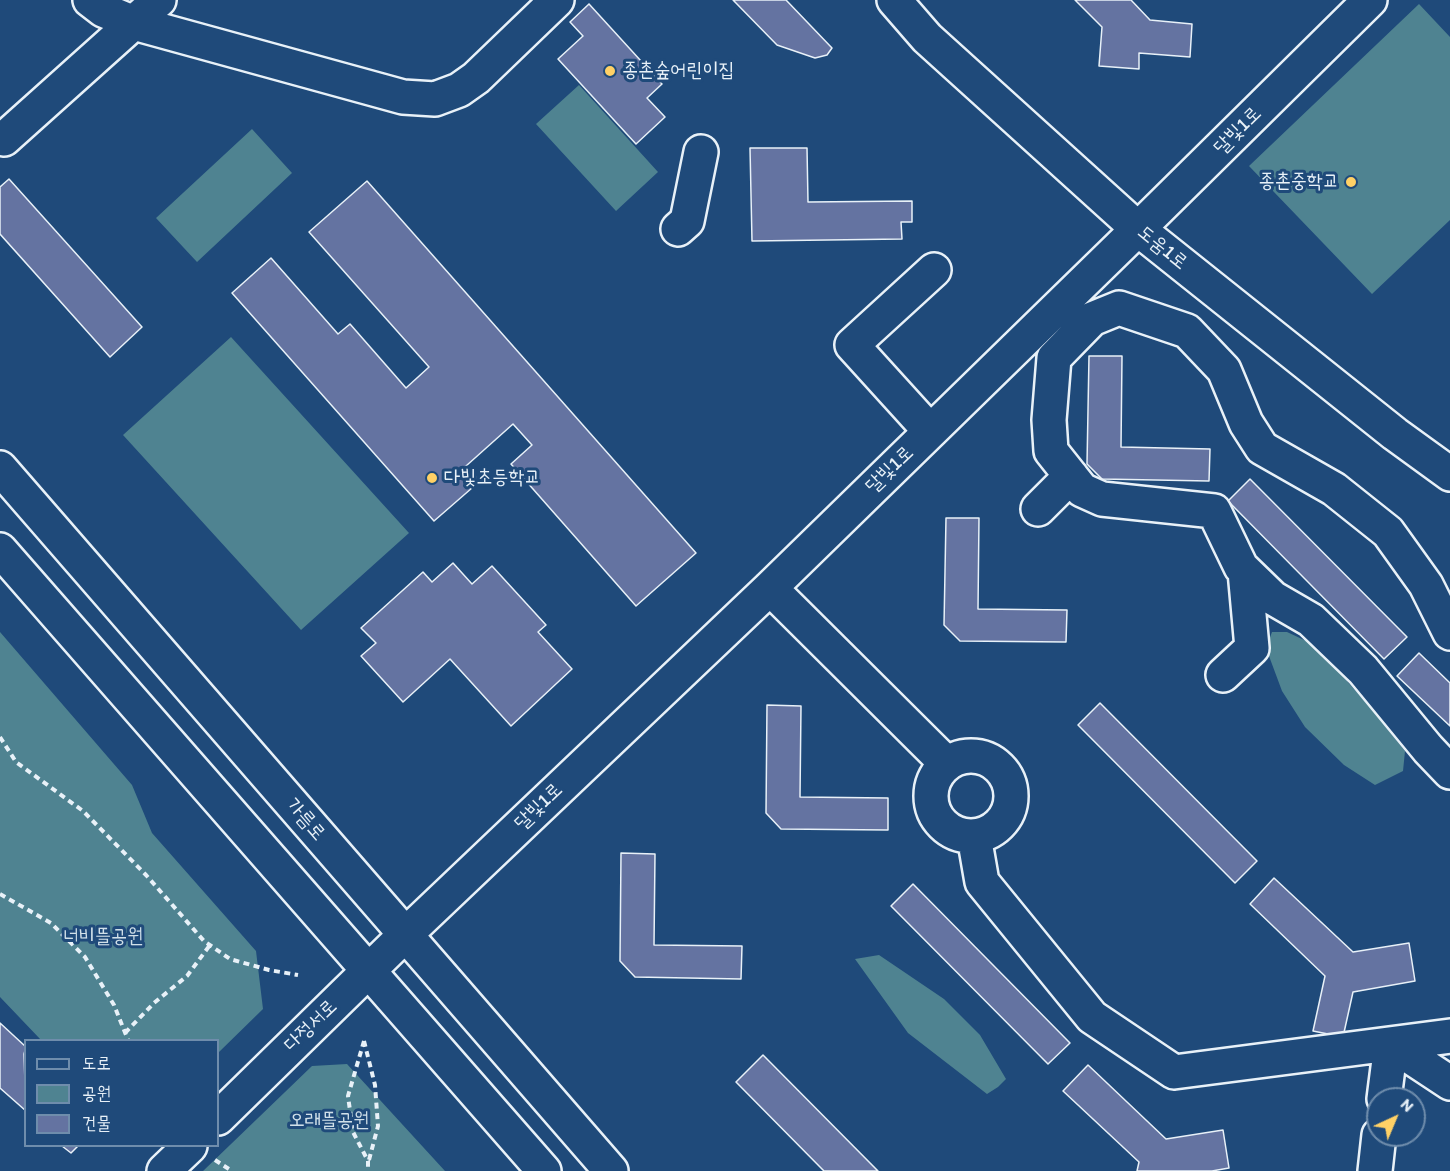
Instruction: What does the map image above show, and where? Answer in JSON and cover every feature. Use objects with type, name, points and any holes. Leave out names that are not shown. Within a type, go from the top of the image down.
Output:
[{"type":"street","points":[[90,0],[103,10],[134,23],[403,97],[435,99],[459,90],[476,78],[557,0]]},
{"type":"street","points":[[4,139],[159,0]]},
{"type":"street","name":"도움1로","points":[[894,0],[927,38],[1138,229],[1395,434],[1450,474]]},
{"type":"street","name":"달빛1로","points":[[405,935],[770,588],[1370,0]]},
{"type":"street","points":[[678,229],[687,221],[700,152]]},
{"type":"street","points":[[930,431],[852,345],[934,270]]},
{"type":"street","points":[[1450,633],[1426,585],[1388,532],[1334,489],[1262,448],[1246,423],[1224,370],[1187,331],[1119,308],[1092,319],[1054,358],[1049,420],[1051,452],[1082,490],[1102,499],[1215,511],[1241,567],[1273,598],[1311,620],[1363,670],[1428,749],[1450,772]]},
{"type":"street","name":"가름로","points":[[0,468],[611,1171]]},
{"type":"street","points":[[1038,509],[1071,476]]},
{"type":"street","points":[[0,550],[544,1171]]},
{"type":"street","points":[[1223,675],[1252,648],[1245,571]]},
{"type":"street","points":[[770,588],[947,764]]},
{"type":"street","points":[[972,756],[986,759],[997,766],[1006,777],[1010,790],[1010,803],[998,826],[986,833],[974,836],[961,835],[949,830],[933,810],[931,798],[932,785],[938,773],[947,764],[959,758],[972,756]]},
{"type":"street","points":[[974,836],[982,882],[1092,1017],[1174,1072],[1450,1036]]},
{"type":"street","name":"다정서로","points":[[219,1117],[405,935]]},
{"type":"street","points":[[1390,1044],[1450,1083]]},
{"type":"street","points":[[1385,1087],[1390,1044]]},
{"type":"street","points":[[1375,1171],[1378,1147]]},
{"type":"street","points":[[164,1171],[200,1151]]},
{"type":"path","points":[[0,737],[16,762],[83,811],[146,875],[204,941],[230,959],[298,975]]},
{"type":"path","points":[[0,894],[51,923],[85,957],[114,1005],[127,1039]]},
{"type":"path","points":[[125,1033],[187,976],[210,945]]},
{"type":"path","points":[[368,1161],[353,1132],[348,1096],[364,1041],[375,1085],[378,1126],[368,1161],[368,1171]]},
{"type":"path","points":[[200,1151],[232,1171]]},
{"type":"green space","name":"종촌중학교","points":[[1419,4],[1450,37],[1450,220],[1372,294],[1249,166]]},
{"type":"green space","points":[[579,85],[658,172],[616,211],[536,124]]},
{"type":"green space","points":[[252,129],[292,173],[197,262],[156,218]]},
{"type":"green space","points":[[231,337],[409,533],[301,630],[123,435]]},
{"type":"green space","name":"너비뜰공원","points":[[0,632],[132,785],[152,833],[256,951],[263,1009],[219,1052],[219,1039],[40,1039],[0,997]]},
{"type":"green space","points":[[1272,632],[1287,632],[1315,645],[1405,751],[1403,771],[1375,785],[1344,765],[1305,727],[1282,691],[1266,648]]},
{"type":"green space","points":[[879,955],[944,999],[980,1035],[1006,1079],[998,1087],[987,1094],[908,1033],[855,959]]},
{"type":"green space","name":"오래뜰공원","points":[[347,1064],[445,1171],[203,1171],[312,1066]]},
{"type":"building","points":[[733,0],[786,0],[832,48],[827,55],[815,58],[777,45]]},
{"type":"building","points":[[1075,0],[1131,0],[1150,20],[1192,24],[1190,57],[1139,53],[1139,69],[1099,66],[1102,27]]},
{"type":"building","name":"종촌숲어린이집","points":[[589,4],[662,84],[647,98],[665,117],[636,144],[558,59],[583,36],[570,22]]},
{"type":"building","points":[[750,148],[807,148],[808,202],[912,201],[912,222],[901,222],[902,239],[752,241]]},
{"type":"building","points":[[9,179],[142,327],[110,357],[0,234],[0,187]]},
{"type":"building","points":[[367,181],[696,553],[636,606],[511,464],[532,445],[513,424],[466,466],[480,481],[434,521],[232,293],[271,258],[338,334],[350,324],[406,388],[429,367],[309,232]]},
{"type":"building","points":[[1089,356],[1122,356],[1121,447],[1210,449],[1209,481],[1102,479],[1087,464]]},
{"type":"building","points":[[1250,479],[1407,637],[1384,659],[1228,501]]},
{"type":"building","points":[[946,518],[979,518],[978,609],[1067,610],[1066,642],[960,641],[944,625]]},
{"type":"building","points":[[453,563],[472,584],[492,566],[546,625],[538,632],[572,669],[511,726],[450,659],[403,702],[361,656],[376,643],[361,628],[423,572],[432,582]]},
{"type":"building","points":[[1419,653],[1450,683],[1450,726],[1397,676]]},
{"type":"building","points":[[1100,703],[1257,861],[1235,883],[1078,725]]},
{"type":"building","points":[[767,705],[801,706],[800,797],[888,798],[888,830],[781,829],[766,813]]},
{"type":"building","points":[[621,853],[655,854],[654,945],[742,946],[741,979],[635,977],[620,961]]},
{"type":"building","points":[[1274,878],[1353,952],[1409,943],[1415,981],[1353,992],[1343,1037],[1313,1031],[1325,976],[1250,904]]},
{"type":"building","points":[[913,884],[1070,1043],[1048,1064],[891,906]]},
{"type":"building","points":[[0,1023],[24,1045],[24,1109],[0,1088]]},
{"type":"building","points":[[763,1055],[878,1171],[824,1171],[736,1082]]},
{"type":"building","points":[[1088,1065],[1166,1139],[1223,1130],[1229,1168],[1212,1171],[1137,1171],[1139,1162],[1063,1091]]},
{"type":"building","points":[[63,1147],[77,1147],[71,1153]]},
{"type":"place","name":"종촌숲어린이집","points":[[610,71]]},
{"type":"place","name":"종촌중학교","points":[[1351,182]]},
{"type":"place","name":"다빛초등학교","points":[[432,478]]}]
